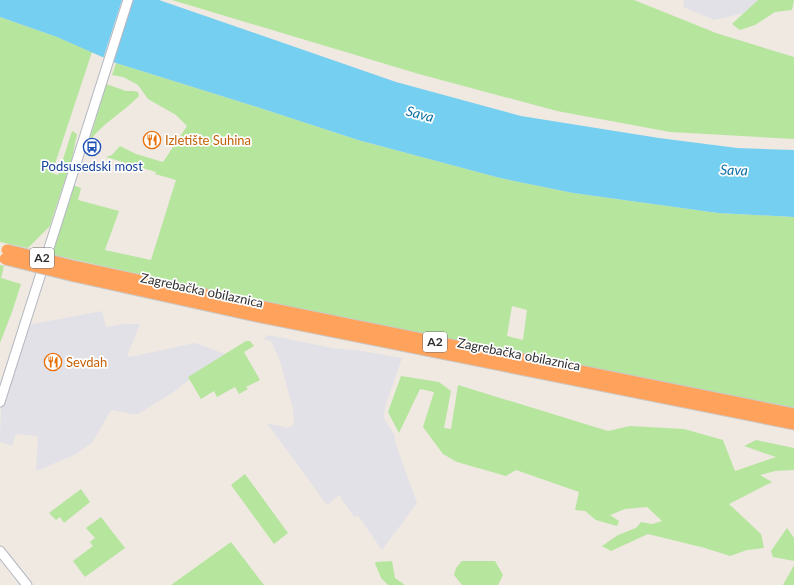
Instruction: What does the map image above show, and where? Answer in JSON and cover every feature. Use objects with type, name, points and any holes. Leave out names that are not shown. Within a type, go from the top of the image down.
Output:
[{"type":"highway","name":"A2","points":[[3,254],[75,271]]},
{"type":"highway","name":"Zagrebačka obilaznica","points":[[75,271],[253,305],[794,414]]},
{"type":"highway","name":"Zagrebačka obilaznica","points":[[75,271],[250,315],[794,424]]},
{"type":"main road","points":[[0,402],[128,0]]},
{"type":"main road","points":[[0,551],[27,585]]},
{"type":"shaded area","points":[[684,0],[758,0],[744,13],[714,20],[683,7]]},
{"type":"shaded area","points":[[102,311],[106,327],[125,324],[140,324],[127,356],[130,357],[195,343],[225,354],[188,378],[189,380],[172,393],[138,414],[111,410],[92,443],[74,455],[36,471],[38,436],[16,434],[12,446],[0,442],[1,405],[28,325]]},
{"type":"shaded area","points":[[268,335],[332,348],[362,351],[402,358],[385,407],[384,418],[395,436],[395,442],[417,503],[382,550],[358,516],[354,517],[339,495],[327,505],[267,423],[288,428],[294,424],[293,409],[280,361],[271,341],[264,339]]},
{"type":"green space","points":[[172,0],[634,0],[716,33],[794,57],[794,139],[670,132],[557,111],[419,74]]},
{"type":"green space","points":[[758,0],[794,0],[792,10],[775,12],[755,25],[740,30],[732,24]]},
{"type":"green space","points":[[0,17],[57,37],[92,52],[52,173],[58,175],[72,131],[77,134],[72,159],[50,226],[28,248],[0,242]]},
{"type":"green space","points":[[116,63],[358,140],[500,178],[573,193],[718,213],[794,217],[794,408],[329,315],[50,254],[72,185],[81,188],[78,200],[119,211],[105,250],[151,260],[176,180],[155,174],[156,172],[106,157],[112,155],[120,146],[136,154],[163,162],[187,126],[176,115],[148,99],[138,85],[123,77],[112,75]],"holes":[[[512,306],[527,310],[523,340],[507,336]]]},
{"type":"green space","points":[[106,84],[126,91],[138,92],[139,96],[100,129],[89,142]]},
{"type":"green space","points":[[0,265],[4,266],[1,278],[21,284],[0,343]]},
{"type":"green space","points":[[246,341],[250,341],[254,346],[244,352],[260,380],[246,387],[248,389],[239,394],[235,387],[217,397],[214,391],[201,399],[188,377]]},
{"type":"green space","points":[[401,376],[439,382],[451,391],[444,428],[451,429],[458,385],[608,431],[630,426],[684,429],[723,440],[735,471],[776,457],[744,446],[756,440],[794,448],[794,470],[775,471],[760,475],[772,482],[729,504],[761,534],[764,548],[747,550],[730,556],[705,548],[648,534],[611,551],[602,546],[618,535],[636,528],[641,522],[652,524],[662,521],[647,507],[625,509],[610,515],[619,521],[617,526],[596,520],[585,511],[575,510],[579,492],[516,470],[506,476],[457,462],[443,454],[423,427],[434,392],[420,389],[399,433],[388,412]]},
{"type":"green space","points":[[245,474],[288,533],[274,544],[231,485]]},
{"type":"green space","points":[[81,489],[90,502],[64,523],[60,517],[56,520],[49,513]]},
{"type":"green space","points":[[101,517],[125,548],[85,577],[73,561],[93,546],[90,542],[95,538],[86,528]]},
{"type":"green space","points":[[787,528],[794,538],[794,561],[773,557],[771,551]]},
{"type":"green space","points":[[231,542],[264,585],[171,585]]},
{"type":"green space","points":[[392,561],[395,578],[405,585],[388,585],[381,578],[375,563]]},
{"type":"green space","points":[[462,561],[495,561],[503,575],[498,585],[462,585],[454,575],[456,568]]},
{"type":"green space","points":[[794,565],[794,585],[783,585]]},
{"type":"water","name":"Sava","points":[[0,0],[159,0],[396,82],[521,116],[659,138],[737,148],[794,150],[794,217],[718,213],[573,193],[500,178],[358,140],[116,63],[57,37],[0,17]]},
{"type":"pier","points":[[122,0],[133,0],[113,63],[103,59]]},
{"type":"place","name":"Izletište Suhina","points":[[152,140]]},
{"type":"place","name":"Podsusedski most","points":[[92,147]]},
{"type":"place","name":"Sevdah","points":[[53,362]]}]
